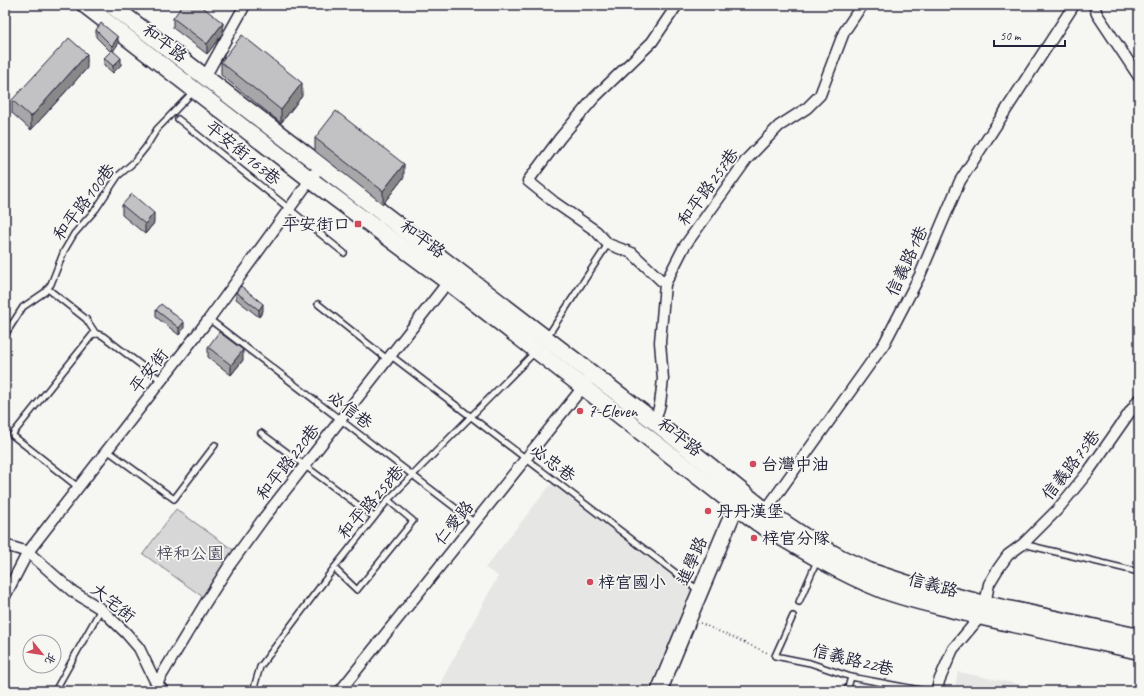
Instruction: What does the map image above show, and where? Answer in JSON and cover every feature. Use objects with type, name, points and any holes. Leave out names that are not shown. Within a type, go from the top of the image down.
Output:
[{"type":"main road","name":"和平路","points":[[85,5],[311,180],[452,276]]},
{"type":"main road","name":"和平路","points":[[118,7],[205,77],[321,165],[452,276],[588,380],[739,499]]},
{"type":"main road","name":"和平路","points":[[588,380],[655,422],[739,499]]},
{"type":"main road","name":"信義路","points":[[739,499],[818,559],[862,582],[908,598],[1139,637]]},
{"type":"main road","name":"信義路","points":[[762,517],[869,571],[983,610],[1139,651]]},
{"type":"street","points":[[205,77],[245,5]]},
{"type":"street","points":[[665,284],[632,253],[608,244],[596,231],[554,202],[528,181],[560,138],[594,98],[652,42],[677,5]]},
{"type":"street","name":"和平路257巷","points":[[655,422],[660,404],[663,379],[660,342],[665,284],[684,247],[747,159],[779,126],[807,108],[820,95],[844,32],[862,5]]},
{"type":"street","name":"信義路1巷","points":[[762,517],[884,344],[920,275],[960,181],[1074,5]]},
{"type":"street","points":[[1094,5],[1097,14],[1139,77]]},
{"type":"street","name":"平安街","points":[[5,596],[28,552],[209,319],[321,165]]},
{"type":"street","name":"和平路220巷","points":[[160,687],[206,602],[230,566],[340,420],[452,276]]},
{"type":"street","name":"仁愛路","points":[[340,691],[588,380]]},
{"type":"street","name":"信義路75巷","points":[[983,610],[989,584],[1008,555],[1023,544],[1057,510],[1084,477],[1139,399]]},
{"type":"street","name":"進學路","points":[[659,691],[739,499]]},
{"type":"street","points":[[5,545],[28,552]]},
{"type":"street","name":"大宅街","points":[[28,552],[72,591],[101,609],[126,633],[139,648],[160,687]]},
{"type":"street","points":[[936,691],[953,649],[983,610]]},
{"type":"lane","name":"和平路100巷","points":[[5,335],[24,307],[48,289],[64,251],[74,234],[96,209],[118,176],[134,162],[146,147],[157,129],[194,90]]},
{"type":"lane","name":"平安街163巷","points":[[178,119],[344,252]]},
{"type":"lane","name":"和平路258巷","points":[[253,691],[260,667],[374,517],[412,475],[541,345],[608,244]]},
{"type":"lane","points":[[48,289],[86,319],[96,334]]},
{"type":"lane","name":"必忠巷","points":[[318,304],[389,358],[470,416],[700,591]]},
{"type":"lane","name":"必信巷","points":[[209,319],[474,523]]},
{"type":"lane","points":[[78,487],[12,435],[93,334],[104,336],[162,381]]},
{"type":"lane","points":[[261,433],[374,517]]},
{"type":"lane","points":[[107,450],[174,499],[215,445]]},
{"type":"lane","points":[[334,568],[357,590],[413,521],[388,500]]},
{"type":"lane","points":[[1023,544],[1139,572]]},
{"type":"lane","points":[[799,602],[818,559]]},
{"type":"lane","points":[[55,691],[101,609]]},
{"type":"lane","points":[[775,656],[793,616]]},
{"type":"lane","name":"信義路22巷","points":[[775,656],[810,663],[851,677],[925,691]]},
{"type":"lane","points":[[847,691],[851,677]]},
{"type":"path","points":[[689,618],[775,656]]},
{"type":"shaded area","name":"梓官國小","points":[[552,483],[694,588],[648,691],[436,691],[498,576],[485,568]]},
{"type":"shaded area","points":[[958,672],[1053,691],[954,691]]},
{"type":"green space","name":"梓和公園","points":[[176,509],[236,552],[203,597],[143,554]]},
{"type":"building","points":[[183,5],[200,5],[223,23],[207,44],[173,18]]},
{"type":"building","points":[[101,23],[118,37],[112,46],[96,30]]},
{"type":"building","points":[[242,35],[302,83],[281,110],[221,62]]},
{"type":"building","points":[[69,38],[87,54],[31,117],[12,100]]},
{"type":"building","points":[[112,50],[121,58],[113,66],[104,58]]},
{"type":"building","points":[[336,111],[404,164],[383,191],[315,138]]},
{"type":"building","points":[[132,194],[154,213],[145,224],[122,205]]},
{"type":"building","points":[[241,286],[263,304],[259,310],[236,292]]},
{"type":"building","points":[[161,304],[184,322],[179,328],[156,310]]},
{"type":"building","points":[[219,332],[243,350],[231,365],[208,347]]},
{"type":"place","name":"平安街口","points":[[358,224]]},
{"type":"place","name":"7-Eleven","points":[[580,411]]},
{"type":"place","name":"台灣中油","points":[[753,464]]},
{"type":"place","name":"丹丹漢堡","points":[[708,511]]},
{"type":"place","name":"梓官分隊","points":[[754,538]]},
{"type":"place","name":"梓官國小","points":[[590,582]]}]
